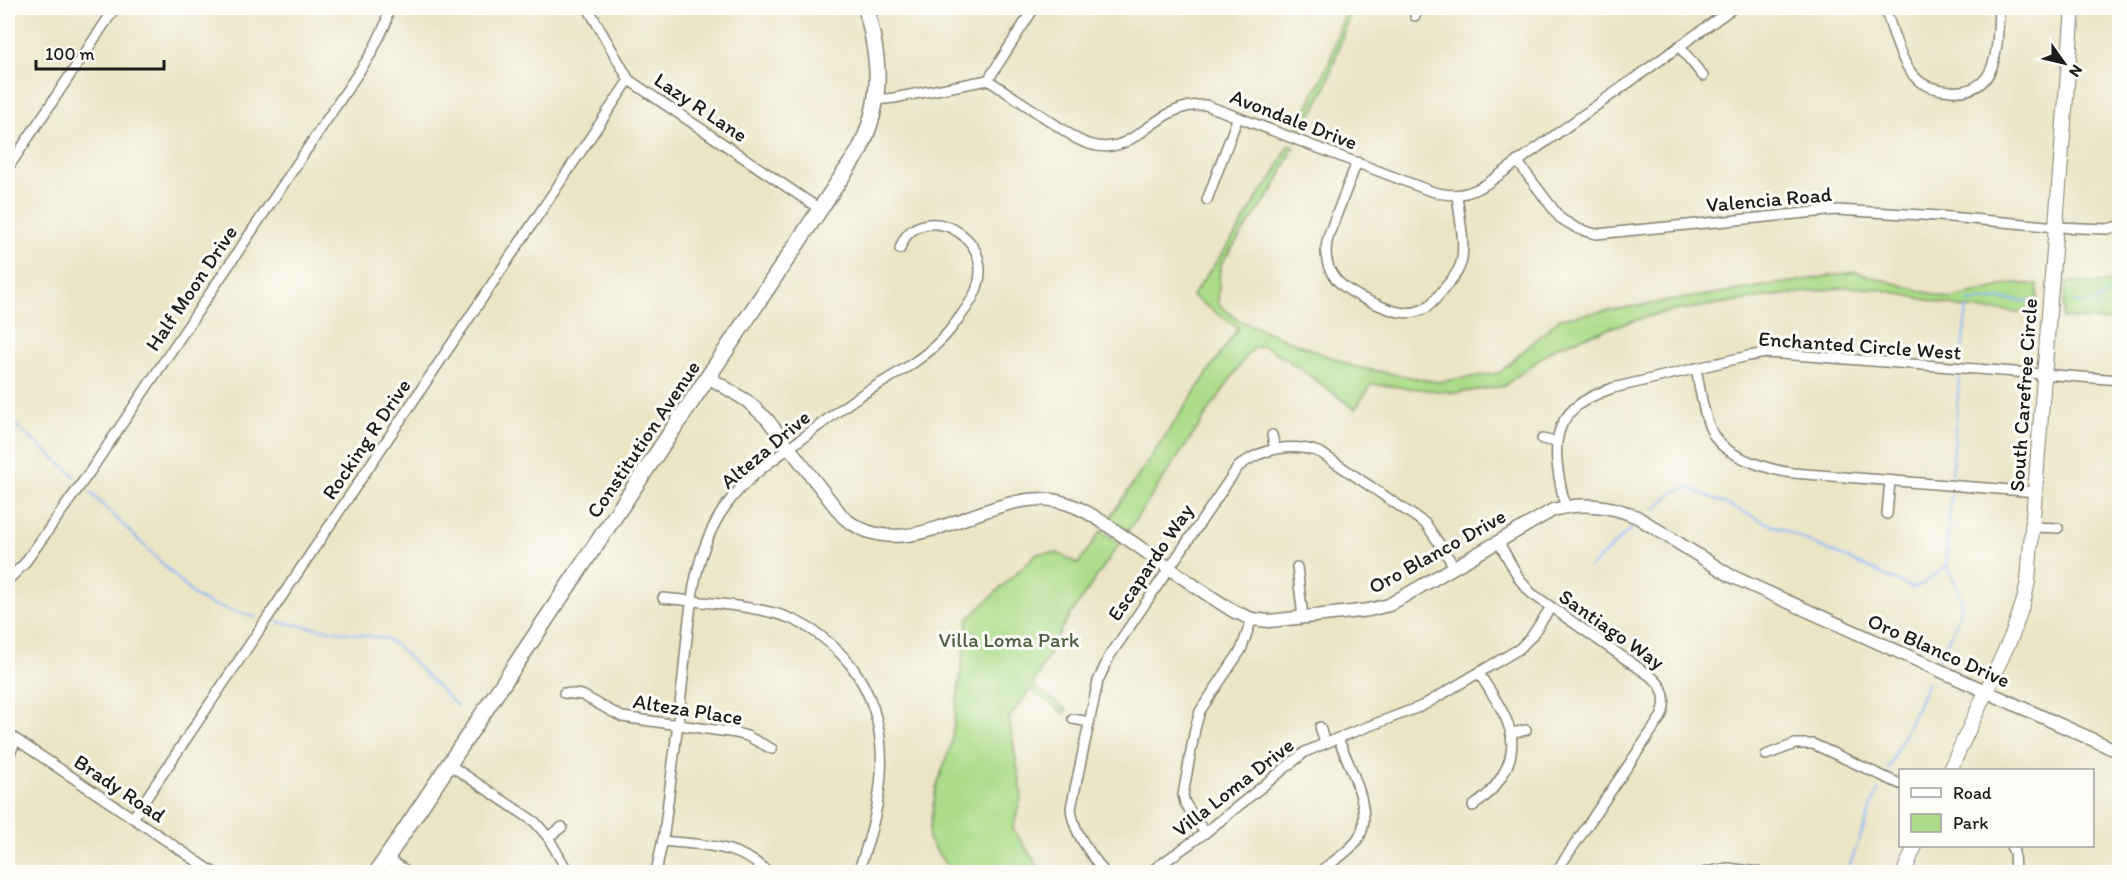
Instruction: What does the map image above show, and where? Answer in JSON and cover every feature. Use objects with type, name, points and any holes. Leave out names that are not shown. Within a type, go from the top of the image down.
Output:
[{"type":"main road","name":"Constitution Avenue","points":[[377,873],[860,152],[873,120],[877,100],[877,59],[866,8]]},
{"type":"main road","name":"South Carefree Circle","points":[[1951,769],[2013,633],[2024,600],[2031,565],[2073,8]]},
{"type":"main road","points":[[1904,873],[1915,847]]},
{"type":"street","points":[[8,168],[115,8]]},
{"type":"street","name":"Half Moon Drive","points":[[8,580],[24,564],[88,473],[372,54],[386,23],[388,8]]},
{"type":"street","name":"Lazy R Lane","points":[[588,8],[629,80],[821,210]]},
{"type":"street","points":[[877,100],[988,80],[1034,8]]},
{"type":"street","points":[[1357,162],[1329,234],[1326,261],[1334,277],[1348,291],[1392,311],[1407,313],[1425,309],[1455,276],[1462,254],[1458,195],[1476,191],[1733,8]]},
{"type":"street","points":[[1885,8],[1906,64],[1916,79],[1931,87],[1960,91],[1970,89],[1984,81],[1993,66],[1999,8]]},
{"type":"street","points":[[1679,46],[1703,76]]},
{"type":"street","name":"Rocking R Drive","points":[[133,818],[629,80]]},
{"type":"street","name":"Avondale Drive","points":[[988,80],[1077,139],[1095,147],[1122,144],[1132,140],[1168,112],[1187,106],[1206,105],[1439,194],[1458,195]]},
{"type":"street","points":[[1207,200],[1238,117]]},
{"type":"street","name":"Valencia Road","points":[[1517,162],[1560,218],[1578,230],[1596,234],[1837,210],[1940,216],[2057,227],[2107,229],[2120,226]]},
{"type":"street","name":"Alteza Drive","points":[[656,873],[663,841],[692,602],[703,550],[718,518],[747,482],[791,447],[850,402],[924,355],[952,328],[972,300],[980,281],[980,263],[972,245],[958,231],[941,224],[923,225],[908,233],[903,237],[900,249]]},
{"type":"street","name":"Enchanted Circle West","points":[[1565,506],[1556,465],[1556,442],[1569,414],[1587,399],[1613,388],[1748,356],[1767,354],[2120,380]]},
{"type":"street","points":[[1696,368],[1711,429],[1716,439],[1733,453],[1782,471],[2037,492]]},
{"type":"street","name":"Oro Blanco Drive","points":[[710,378],[757,409],[791,447],[843,517],[851,524],[873,534],[906,536],[1013,503],[1026,500],[1052,500],[1082,510],[1229,608],[1252,619],[1269,621],[1380,608],[1538,518],[1565,506],[1591,505],[1616,509],[1632,514],[1731,576],[2120,752]]},
{"type":"street","points":[[1272,435],[1275,449]]},
{"type":"street","points":[[1542,439],[1556,442]]},
{"type":"street","name":"Escapardo Way","points":[[1104,873],[1078,834],[1071,808],[1098,681],[1105,664],[1168,567],[1238,467],[1254,456],[1275,449],[1305,448],[1329,457],[1426,524],[1454,566]]},
{"type":"street","points":[[1887,514],[1890,481]]},
{"type":"street","points":[[2034,527],[2058,528]]},
{"type":"street","name":"Santiago Way","points":[[1498,541],[1525,587],[1653,678],[1663,688],[1665,703],[1661,717],[1556,873]]},
{"type":"street","points":[[1298,567],[1303,617]]},
{"type":"street","points":[[663,598],[765,612],[798,622],[819,634],[838,651],[864,684],[875,708],[882,754],[877,810],[858,873]]},
{"type":"street","name":"Villa Loma Drive","points":[[1150,873],[1305,752],[1412,711],[1526,644],[1551,607]]},
{"type":"street","points":[[1205,832],[1185,803],[1183,795],[1195,729],[1205,703],[1241,650],[1252,619]]},
{"type":"street","points":[[1473,806],[1488,797],[1507,767],[1512,749],[1512,733],[1479,673]]},
{"type":"street","name":"Alteza Place","points":[[564,693],[582,695],[622,717],[747,736],[772,749]]},
{"type":"street","points":[[1073,719],[1089,722]]},
{"type":"street","points":[[1320,728],[1325,743]]},
{"type":"street","points":[[1512,733],[1526,730]]},
{"type":"street","points":[[8,758],[12,737]]},
{"type":"street","name":"Brady Road","points":[[12,737],[213,873]]},
{"type":"street","points":[[1319,873],[1354,844],[1365,820],[1362,800],[1338,738]]},
{"type":"street","points":[[1766,755],[1795,744],[1813,744],[1899,783]]},
{"type":"street","points":[[450,765],[527,815],[548,837],[568,873]]},
{"type":"street","points":[[548,837],[562,827]]},
{"type":"street","points":[[663,841],[732,850],[758,863],[770,873]]},
{"type":"street","points":[[2012,847],[2014,852],[2015,873]]},
{"type":"street","points":[[387,858],[408,873]]},
{"type":"street","points":[[1706,873],[1728,870],[1758,873]]},
{"type":"green space","points":[[1346,8],[1352,8],[1326,87],[1302,132],[1296,130],[1329,63]]},
{"type":"green space","points":[[1289,145],[1294,147],[1274,188],[1220,265],[1218,304],[1238,320],[1355,367],[1437,382],[1499,373],[1560,318],[1855,272],[1950,299],[2014,283],[2038,285],[2036,313],[1969,309],[1878,289],[1848,287],[1758,298],[1661,313],[1613,327],[1556,347],[1504,386],[1457,393],[1372,384],[1355,409],[1279,354],[1261,346],[1245,358],[1128,531],[1109,519],[1238,328],[1192,296],[1272,179]]},
{"type":"green space","points":[[2066,282],[2119,283],[2119,316],[2105,321],[2063,318]]},
{"type":"green space","name":"Villa Loma Park","points":[[1101,531],[1120,543],[1063,626],[1033,685],[1067,710],[1065,714],[1030,690],[1009,718],[1022,795],[1013,829],[1042,872],[951,872],[928,839],[936,788],[951,745],[968,619],[1037,553],[1058,553],[1078,564]]},
{"type":"waterway","points":[[2074,303],[2092,304],[2120,289]]},
{"type":"waterway","points":[[1968,302],[2002,299],[2029,301]]},
{"type":"waterway","points":[[1961,359],[1967,307]]},
{"type":"waterway","points":[[1952,475],[1959,379]]},
{"type":"waterway","points":[[8,419],[75,476]]},
{"type":"waterway","points":[[1654,510],[1675,492],[1692,489],[1913,588],[1921,585],[1947,566]]},
{"type":"waterway","points":[[90,492],[196,597],[210,604],[256,617]]},
{"type":"waterway","points":[[1938,661],[1958,619],[1961,602],[1946,559],[1951,495]]},
{"type":"waterway","points":[[1589,568],[1632,528]]},
{"type":"waterway","points":[[278,622],[387,639],[398,647],[457,706]]},
{"type":"waterway","points":[[1888,769],[1928,683]]},
{"type":"waterway","points":[[1847,872],[1878,790]]}]
